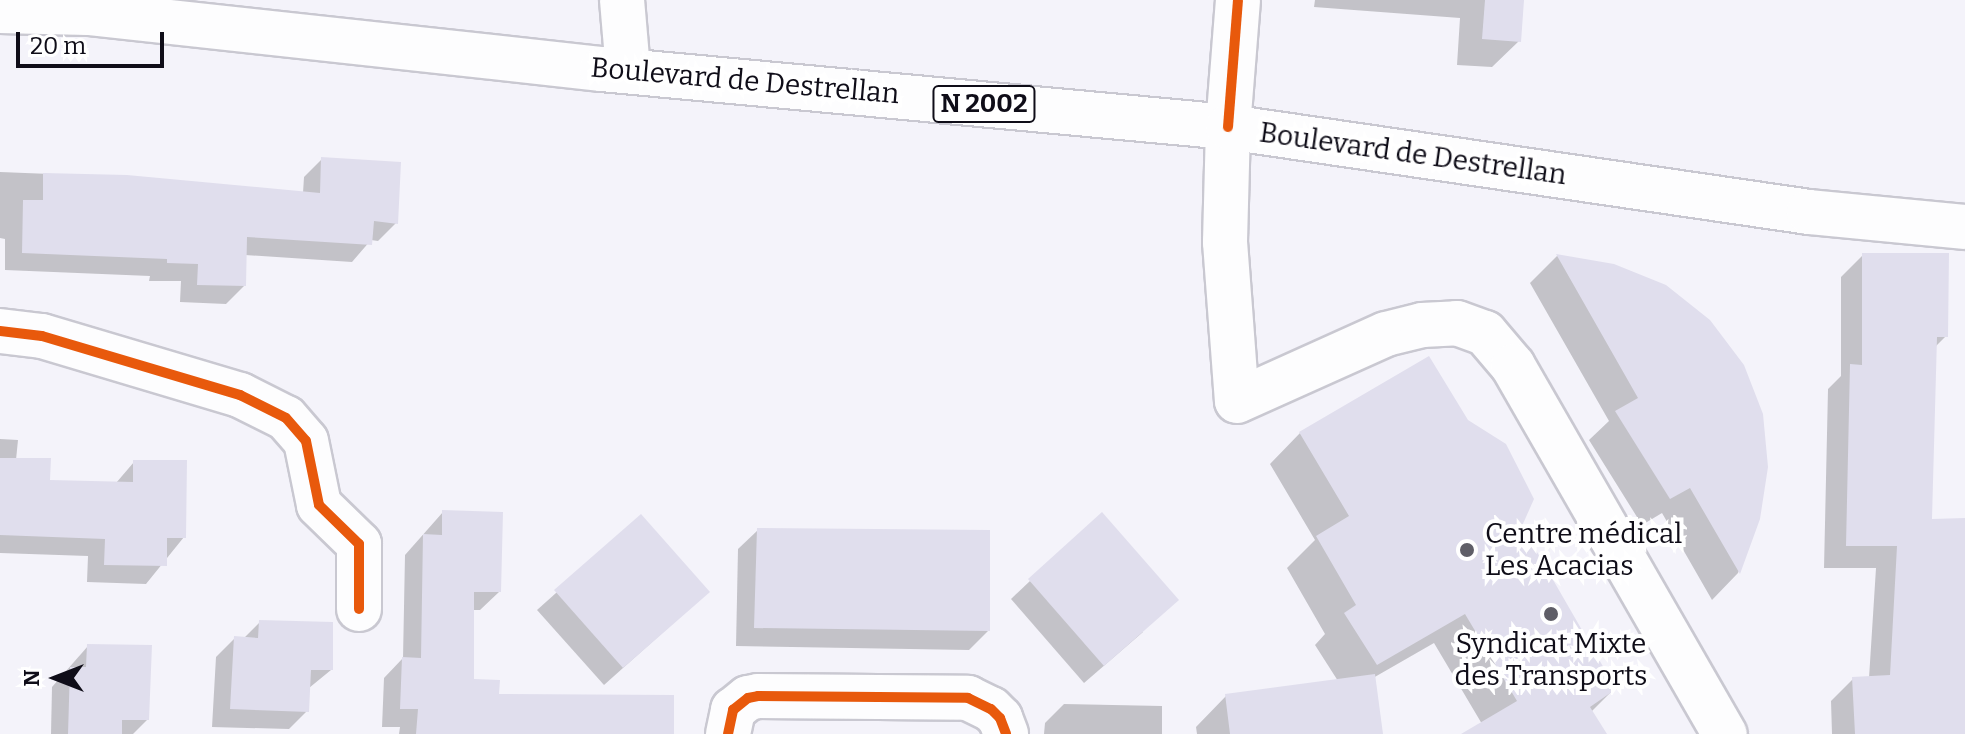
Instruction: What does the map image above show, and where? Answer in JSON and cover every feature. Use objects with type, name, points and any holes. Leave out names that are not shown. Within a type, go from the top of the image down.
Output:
[{"type":"main road","points":[[622,0],[628,70]]},
{"type":"main road","points":[[1238,0],[1228,127],[1225,251],[1237,401],[1386,334],[1422,325],[1457,323],[1485,333],[1513,366],[1725,734]]},
{"type":"main road","name":"Boulevard de Destrellan","points":[[0,11],[86,6],[628,70],[1228,127],[1809,212],[1965,227]]},
{"type":"main road","points":[[0,331],[42,336],[240,395],[286,418],[306,441],[319,505],[359,544],[359,609]]},
{"type":"main road","points":[[728,734],[733,710],[748,698],[758,696],[968,698],[979,701],[1000,718],[1006,734]]},
{"type":"building","points":[[1485,0],[1524,0],[1521,42],[1482,39]]},
{"type":"building","points":[[321,157],[401,162],[398,224],[374,221],[372,245],[247,237],[246,286],[197,285],[198,264],[167,263],[167,259],[22,253],[23,200],[43,200],[43,173],[127,175],[320,193]]},
{"type":"building","points":[[1862,253],[1949,253],[1948,337],[1937,337],[1932,519],[1965,518],[1965,734],[1855,734],[1852,677],[1890,675],[1897,546],[1846,546],[1850,364],[1862,365]]},
{"type":"building","points":[[1556,254],[1614,264],[1666,285],[1710,320],[1744,365],[1763,414],[1768,467],[1760,519],[1740,574],[1690,488],[1670,499],[1615,411],[1638,398]]},
{"type":"building","points":[[1429,356],[1468,420],[1506,444],[1534,499],[1522,526],[1616,689],[1590,707],[1607,734],[1461,734],[1517,701],[1465,614],[1377,665],[1344,613],[1356,605],[1316,536],[1349,516],[1299,432]]},
{"type":"building","points":[[0,458],[51,458],[50,480],[133,482],[133,460],[187,460],[186,538],[167,538],[167,566],[104,565],[105,539],[0,535]]},
{"type":"building","points":[[442,510],[503,512],[501,592],[474,592],[474,679],[500,680],[499,694],[674,695],[674,734],[416,734],[418,709],[400,709],[402,657],[421,658],[423,534],[442,535]]},
{"type":"building","points":[[1102,512],[1179,600],[1104,666],[1028,579]]},
{"type":"building","points":[[641,514],[710,592],[623,668],[554,590]]},
{"type":"building","points":[[757,528],[990,530],[990,631],[754,628]]},
{"type":"building","points":[[259,620],[333,622],[333,670],[311,670],[309,712],[230,709],[234,636],[258,638]]},
{"type":"building","points":[[87,644],[152,645],[149,720],[122,720],[122,734],[68,734],[70,667],[86,667]]},
{"type":"building","points":[[1375,674],[1383,734],[1230,734],[1225,694]]},
{"type":"cycle path","points":[[1228,127],[1238,0]]},
{"type":"cycle path","points":[[0,331],[42,336],[240,395],[286,418],[306,441],[319,505],[359,544],[359,609]]},
{"type":"cycle path","points":[[728,734],[733,710],[748,698],[758,696],[968,698],[991,709],[1000,718],[1006,734]]},
{"type":"place","name":"Centre médical Les Acacias","points":[[1467,550]]},
{"type":"place","name":"Syndicat Mixte des Transports","points":[[1551,614]]}]
